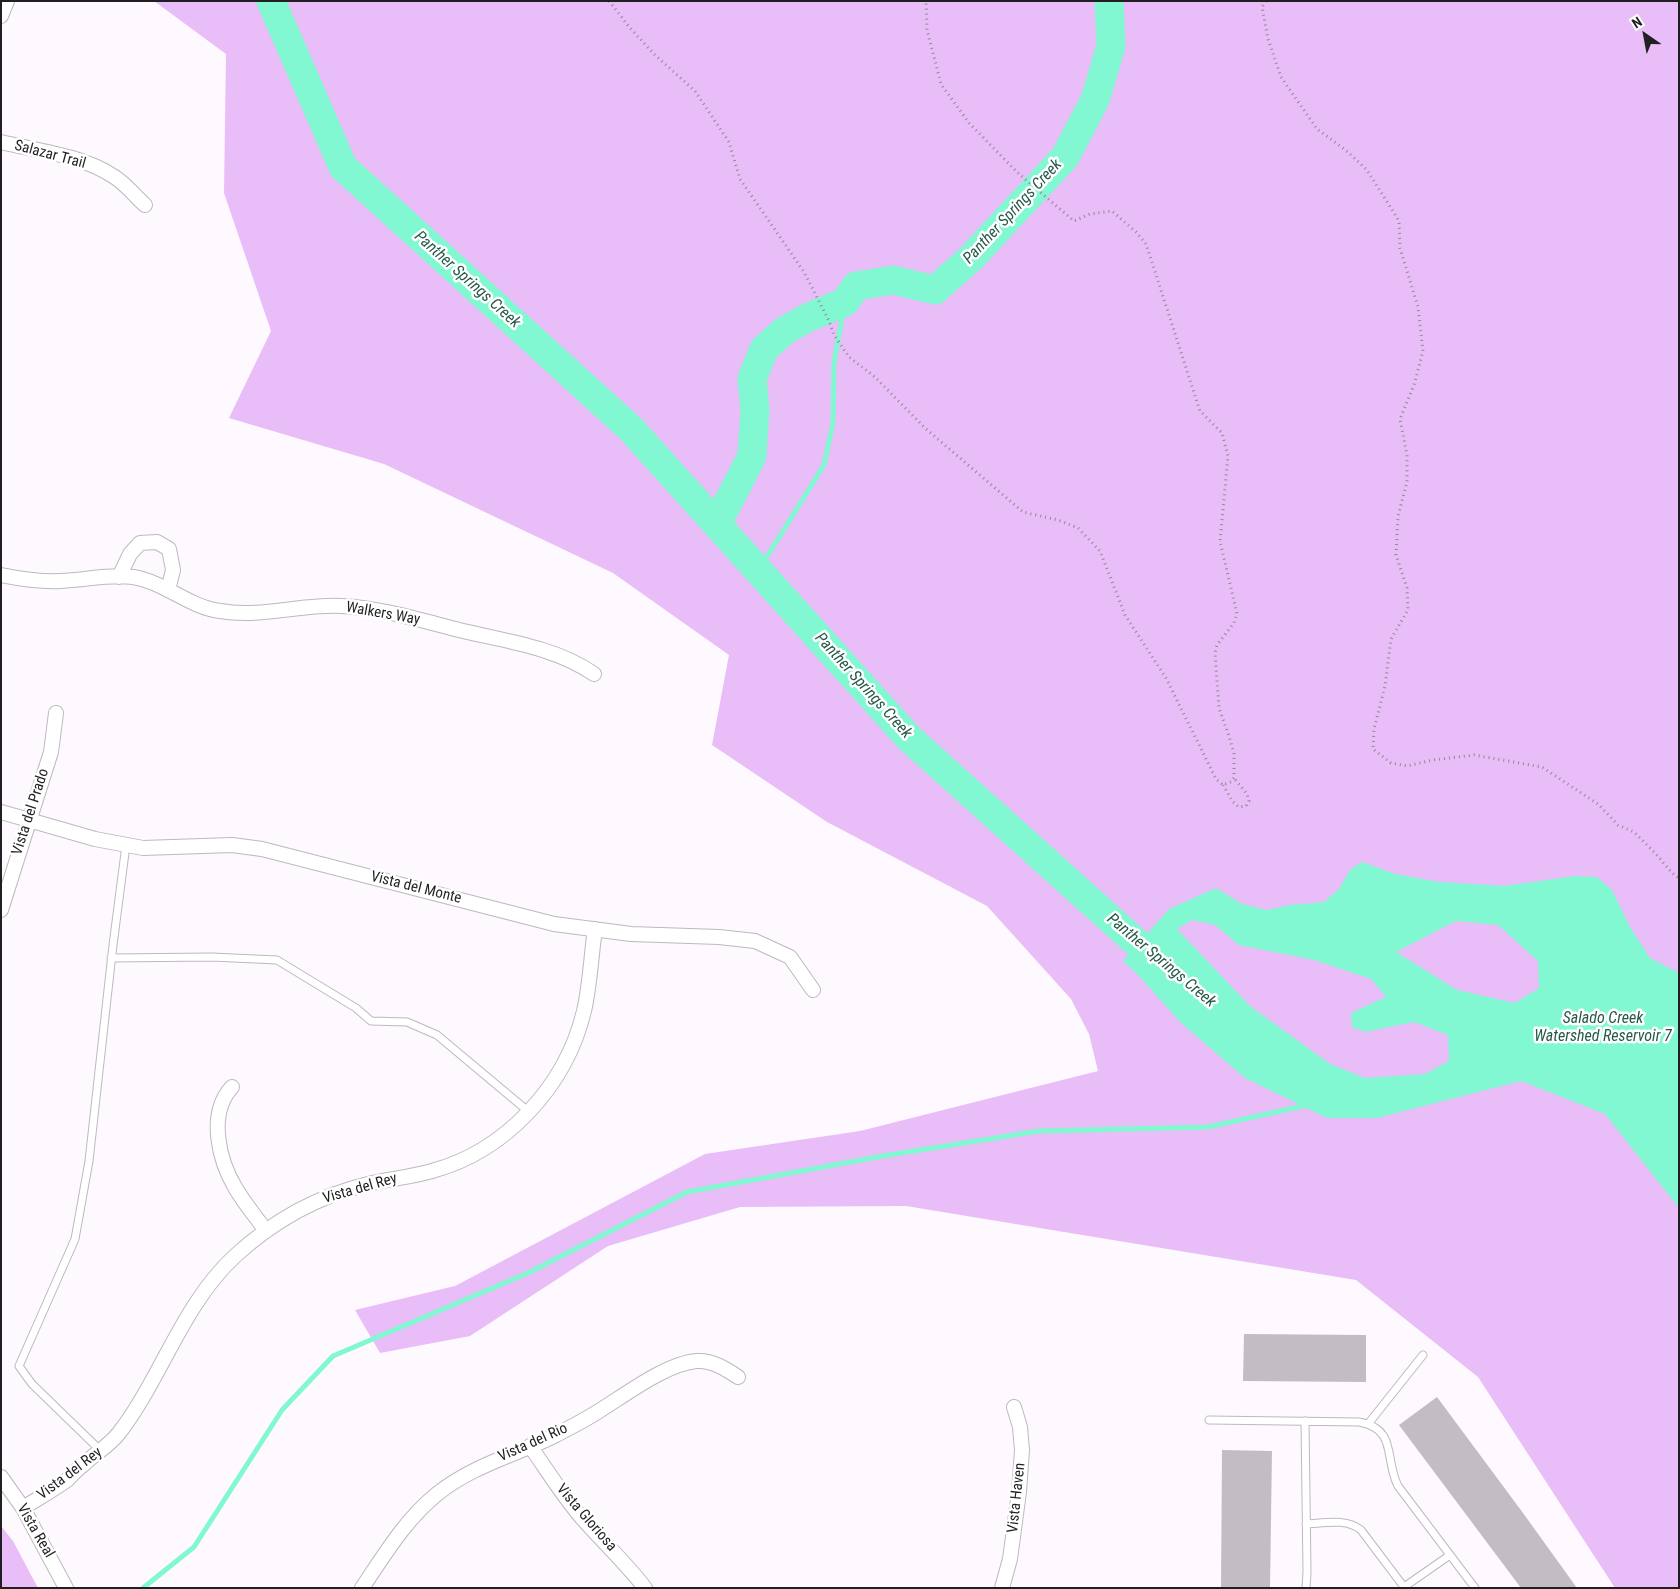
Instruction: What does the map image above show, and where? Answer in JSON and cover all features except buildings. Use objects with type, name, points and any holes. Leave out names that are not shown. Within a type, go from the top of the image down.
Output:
[{"type":"street","points":[[1,16],[7,1]]},
{"type":"street","name":"Salazar Trail","points":[[1,142],[74,159],[97,168],[114,176],[145,206]]},
{"type":"street","points":[[119,577],[130,554],[140,543],[157,542],[169,549],[173,570],[168,590]]},
{"type":"street","name":"Walkers Way","points":[[1,576],[38,581],[132,577],[151,582],[220,611],[262,613],[340,606],[381,611],[553,653],[581,664],[594,674]]},
{"type":"street","name":"Vista del Prado","points":[[1,910],[50,752],[56,713]]},
{"type":"street","name":"Vista del Monte","points":[[1,812],[95,839],[143,848],[232,846],[262,849],[554,924],[631,934],[719,937],[755,941],[790,957],[813,990]]},
{"type":"street","name":"Vista del Rey","points":[[23,1508],[68,1479],[118,1435],[138,1405],[195,1302],[235,1256],[266,1231],[310,1204],[339,1193],[368,1184],[432,1171],[453,1164],[494,1142],[529,1112],[557,1076],[577,1034],[584,1012],[588,989],[594,929]]},
{"type":"street","points":[[232,1087],[224,1095],[219,1110],[217,1133],[224,1162],[236,1189],[266,1231]]},
{"type":"street","name":"Vista del Rio","points":[[362,1588],[402,1528],[438,1493],[459,1478],[482,1466],[554,1436],[671,1368],[697,1361],[718,1365],[738,1377]]},
{"type":"street","name":"Vista Haven","points":[[1002,1588],[1010,1559],[1019,1492],[1022,1450],[1020,1427],[1014,1407]]},
{"type":"street","name":"Vista Gloriosa","points":[[530,1446],[582,1518],[628,1566],[645,1588]]},
{"type":"street","name":"Vista Real","points":[[1,1477],[23,1508],[66,1588]]},
{"type":"lane","points":[[101,1451],[32,1384],[19,1366],[75,1239],[90,1161],[111,958],[126,845]]},
{"type":"lane","points":[[111,958],[212,957],[277,960],[356,1008],[371,1021],[407,1022],[437,1035],[529,1112]]},
{"type":"lane","points":[[1368,1424],[1424,1355]]},
{"type":"lane","points":[[1209,1420],[1359,1422],[1368,1424],[1380,1431],[1387,1443],[1392,1470],[1398,1486],[1475,1588]]},
{"type":"lane","points":[[1304,1421],[1308,1572],[1306,1588]]},
{"type":"lane","points":[[1306,1524],[1346,1522],[1354,1524],[1361,1530],[1404,1587],[1450,1555]]},
{"type":"path","points":[[609,1],[654,54],[695,91],[729,142],[740,179],[804,272],[829,321],[834,335],[849,357],[875,377],[925,428],[1023,512],[1058,520],[1078,528],[1100,551],[1126,615],[1166,678],[1216,779],[1223,785],[1233,802],[1239,807],[1246,806],[1249,801],[1247,794],[1234,778],[1232,746],[1219,708],[1215,663],[1217,645],[1234,623],[1237,614],[1220,541],[1228,456],[1222,433],[1200,411],[1146,244],[1136,232],[1112,211],[1090,214],[1074,221],[1023,178],[969,123],[942,84],[927,30],[926,1]]},
{"type":"path","points":[[1266,1],[1262,7],[1268,39],[1281,77],[1317,129],[1348,152],[1367,170],[1399,221],[1400,248],[1418,307],[1423,351],[1414,385],[1400,419],[1407,455],[1407,482],[1398,516],[1396,555],[1407,588],[1408,610],[1391,638],[1385,686],[1374,729],[1374,749],[1390,764],[1407,766],[1433,760],[1474,756],[1542,767],[1598,804],[1618,825],[1634,832],[1672,873],[1679,878]]},
{"type":"path","points":[[1223,785],[1231,782],[1234,778]]},
{"type":"shaded area","points":[[154,1],[1679,1],[1679,1588],[1615,1588],[1478,1377],[1356,1280],[906,1206],[740,1207],[608,1246],[470,1336],[380,1353],[355,1310],[455,1286],[705,1154],[860,1131],[1098,1071],[1089,1034],[1071,999],[987,906],[827,822],[712,745],[729,655],[613,573],[384,464],[229,418],[271,331],[224,193],[226,54]]},
{"type":"shaded area","points":[[1,1526],[13,1541],[38,1588],[1,1588]]},
{"type":"water","name":"Salado Creek Watershed Reservoir 7","points":[[1362,862],[1395,874],[1439,882],[1504,886],[1575,876],[1597,877],[1612,890],[1630,927],[1650,958],[1679,973],[1679,1208],[1605,1114],[1521,1081],[1377,1118],[1327,1118],[1245,1078],[1181,1023],[1123,961],[1169,909],[1216,888],[1242,904],[1267,910],[1290,905],[1324,902],[1339,889],[1350,870]],"holes":[[[1192,920],[1215,925],[1239,945],[1314,960],[1371,979],[1386,997],[1351,1013],[1352,1027],[1365,1032],[1414,1022],[1448,1035],[1449,1061],[1425,1074],[1365,1078],[1330,1064],[1250,1006],[1177,929]],[[1456,921],[1498,925],[1538,961],[1539,988],[1515,1003],[1457,990],[1396,952]]]},
{"type":"waterway","name":"Panther Springs Creek","points":[[271,1],[343,167],[631,429],[909,738],[1167,970]]},
{"type":"waterway","name":"Panther Springs Creek","points":[[717,524],[752,456],[755,410],[752,379],[764,349],[784,331],[807,318],[845,302],[856,286],[893,280],[935,290],[971,258],[1065,157],[1095,100],[1111,46],[1109,1]]},
{"type":"waterway","name":"Panther Springs Creek","points":[[758,571],[824,465],[833,423],[834,362],[845,302]]},
{"type":"waterway","points":[[143,1588],[194,1547],[282,1410],[333,1356],[530,1272],[687,1192],[883,1156],[1039,1131],[1208,1127],[1308,1105]]}]
